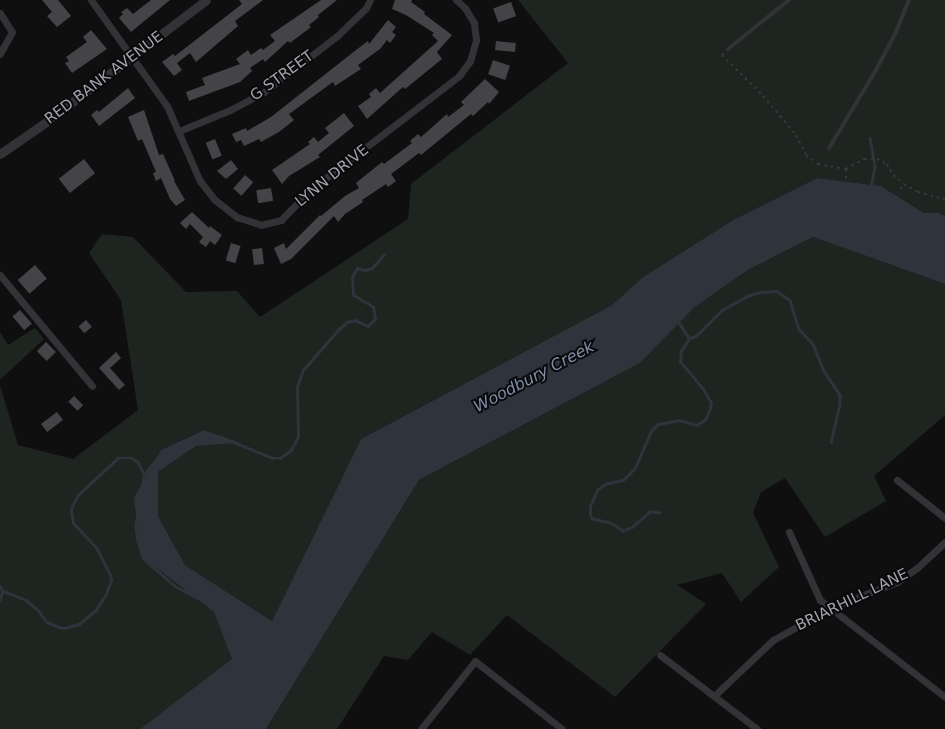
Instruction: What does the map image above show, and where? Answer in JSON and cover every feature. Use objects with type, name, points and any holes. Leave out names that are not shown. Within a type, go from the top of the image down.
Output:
[{"type":"street","name":"LYNN DRIVE","points":[[91,0],[133,56],[167,106],[200,181],[215,200],[237,217],[261,225],[281,220],[310,190],[459,76],[470,61],[476,40],[474,23],[465,8],[456,0]]},
{"type":"street","name":"RED BANK AVENUE","points":[[0,154],[46,122],[206,0]]},
{"type":"street","name":"G STREET","points":[[179,131],[239,106],[264,92],[337,36],[366,8],[370,0]]},
{"type":"street","points":[[0,13],[12,32],[0,54]]},
{"type":"street","points":[[0,275],[92,386]]},
{"type":"street","points":[[897,480],[945,518]]},
{"type":"street","points":[[789,532],[820,600],[945,697]]},
{"type":"street","name":"BRIARHILL LANE","points":[[714,696],[773,640],[832,608],[897,582],[917,568],[945,542]]},
{"type":"street","points":[[660,655],[756,729]]},
{"type":"street","points":[[421,729],[475,661],[562,729]]},
{"type":"lane","points":[[728,49],[789,0]]},
{"type":"lane","points":[[829,148],[880,62],[896,32],[909,0]]},
{"type":"path","points":[[728,49],[722,55],[763,96],[796,135],[806,155],[818,164],[846,169],[864,159],[877,159],[887,164],[894,175],[904,184],[918,192],[945,199]]},
{"type":"path","points":[[846,169],[846,178]]},
{"type":"path","points":[[900,189],[904,184]]},
{"type":"shaded area","points":[[518,0],[945,0],[945,216],[939,213],[924,213],[881,186],[817,178],[733,220],[643,277],[612,305],[361,439],[272,621],[185,565],[158,516],[158,472],[196,446],[240,443],[204,430],[161,450],[141,556],[214,612],[233,659],[140,729],[0,729],[0,385],[18,445],[73,459],[138,410],[121,300],[89,253],[102,234],[133,237],[186,292],[237,291],[260,317],[408,219],[411,184],[568,63]]},
{"type":"shaded area","points":[[813,237],[945,284],[945,415],[874,476],[886,501],[825,537],[785,478],[761,492],[753,513],[779,567],[741,602],[722,573],[677,585],[706,604],[615,697],[507,615],[470,655],[432,632],[408,660],[384,656],[337,729],[266,729],[419,480],[640,363],[695,307],[748,270]]},
{"type":"shaded area","points":[[35,328],[44,339],[0,380],[0,332],[8,345]]},
{"type":"water","name":"Woodbury Creek","points":[[817,178],[881,186],[924,213],[939,213],[945,216],[945,284],[813,237],[748,270],[695,307],[640,363],[419,480],[266,729],[140,729],[232,659],[214,612],[141,556],[134,498],[161,450],[204,430],[241,443],[196,446],[158,472],[158,516],[185,565],[272,621],[361,439],[612,305],[643,277],[733,220]]},
{"type":"building","points":[[42,0],[58,0],[71,16],[57,27],[47,16],[52,12]]},
{"type":"building","points":[[151,0],[170,0],[131,32],[119,18],[123,14],[121,12],[127,8],[133,14]]},
{"type":"building","points":[[239,0],[263,0],[235,21],[238,26],[196,62],[190,53],[177,63],[182,70],[174,76],[162,62],[173,54],[175,56],[242,4]]},
{"type":"building","points":[[321,0],[337,0],[318,15],[319,17],[309,25],[311,27],[290,43],[288,41],[265,62],[263,59],[250,68],[252,71],[240,82],[189,101],[186,92],[205,85],[202,78],[240,64],[236,59],[248,50],[251,55],[261,48],[263,50],[275,41],[270,35]]},
{"type":"building","points":[[395,0],[412,0],[411,2],[425,12],[424,14],[452,35],[437,52],[442,59],[405,89],[403,87],[367,119],[358,106],[371,97],[369,94],[376,88],[380,93],[438,41],[432,35],[434,33],[406,15],[392,9]]},
{"type":"building","points":[[511,2],[516,16],[498,23],[493,8]]},
{"type":"building","points":[[388,20],[396,27],[392,32],[396,35],[390,43],[387,40],[380,49],[358,65],[361,69],[335,86],[333,82],[289,114],[294,120],[279,132],[261,142],[259,139],[244,146],[241,140],[236,142],[232,134],[246,128],[247,131],[271,117],[368,41],[369,44]]},
{"type":"building","points":[[91,30],[107,49],[72,73],[65,63],[69,61],[66,57],[87,42],[83,37]]},
{"type":"building","points":[[496,41],[516,43],[515,52],[495,50]]},
{"type":"building","points":[[493,60],[510,66],[505,80],[488,74]]},
{"type":"building","points":[[485,79],[499,92],[489,104],[488,102],[473,116],[471,114],[421,155],[419,153],[391,174],[396,181],[388,187],[386,184],[362,200],[363,202],[345,214],[338,222],[334,216],[291,259],[281,264],[274,248],[284,243],[286,249],[320,215],[359,188],[356,183],[382,162],[384,164],[412,143],[410,141],[418,134],[421,137],[447,114],[448,117],[464,105],[461,102]]},
{"type":"building","points":[[128,88],[135,98],[99,126],[91,115],[97,110],[99,112]]},
{"type":"building","points":[[144,110],[159,155],[163,154],[174,181],[185,200],[176,206],[170,199],[161,178],[156,181],[153,173],[156,172],[142,139],[138,141],[128,117]]},
{"type":"building","points":[[344,113],[354,126],[318,155],[320,157],[289,176],[282,184],[272,170],[310,144],[308,142],[314,137],[318,142],[329,133],[325,128]]},
{"type":"building","points":[[215,139],[222,156],[212,159],[206,143]]},
{"type":"building","points":[[84,159],[95,173],[70,193],[59,179]]},
{"type":"building","points":[[231,160],[238,169],[226,179],[217,171]]},
{"type":"building","points":[[245,175],[253,182],[241,196],[233,189]]},
{"type":"building","points":[[271,188],[273,201],[258,203],[256,190]]},
{"type":"building","points":[[192,212],[209,228],[210,226],[222,235],[215,245],[210,241],[206,247],[199,242],[203,237],[190,224],[186,229],[180,223]]},
{"type":"building","points":[[231,243],[241,246],[235,263],[226,260]]},
{"type":"building","points":[[262,248],[264,264],[254,265],[252,249]]},
{"type":"building","points":[[35,265],[47,279],[29,294],[18,280]]},
{"type":"building","points":[[20,310],[32,324],[24,330],[12,317]]},
{"type":"building","points":[[86,320],[92,327],[84,333],[78,327]]},
{"type":"building","points":[[46,342],[56,352],[47,361],[37,351]]},
{"type":"building","points":[[116,352],[121,358],[110,368],[125,385],[119,390],[99,368]]},
{"type":"building","points":[[74,396],[83,405],[78,411],[68,402]]},
{"type":"building","points":[[57,412],[63,420],[47,432],[41,424]]},
{"type":"waterway","points":[[870,138],[875,167],[871,188]]},
{"type":"waterway","points":[[221,437],[273,458],[280,458],[291,450],[298,437],[297,387],[303,370],[347,322],[355,320],[368,326],[375,319],[373,307],[353,295],[352,277],[357,268],[365,270],[372,268],[384,254]]},
{"type":"waterway","points":[[660,513],[650,512],[633,527],[623,531],[610,523],[592,519],[590,506],[597,490],[605,484],[623,480],[635,468],[651,431],[658,424],[680,420],[696,425],[705,420],[711,403],[703,389],[680,362],[681,351],[689,338],[696,336],[722,310],[747,296],[760,292],[777,291],[790,300],[799,329],[813,344],[824,371],[840,395],[840,404],[831,442]]},
{"type":"waterway","points":[[678,321],[689,338]]},
{"type":"waterway","points":[[3,591],[26,600],[38,610],[47,622],[59,627],[64,628],[79,624],[95,611],[106,594],[111,580],[110,575],[97,549],[73,523],[71,510],[73,504],[78,495],[118,458],[132,458],[138,462],[144,474]]},
{"type":"waterway","points":[[142,486],[144,474],[157,459]]},
{"type":"waterway","points":[[138,516],[136,525],[138,541],[144,559],[175,586],[198,598]]},
{"type":"waterway","points":[[0,586],[3,591],[0,601]]}]
